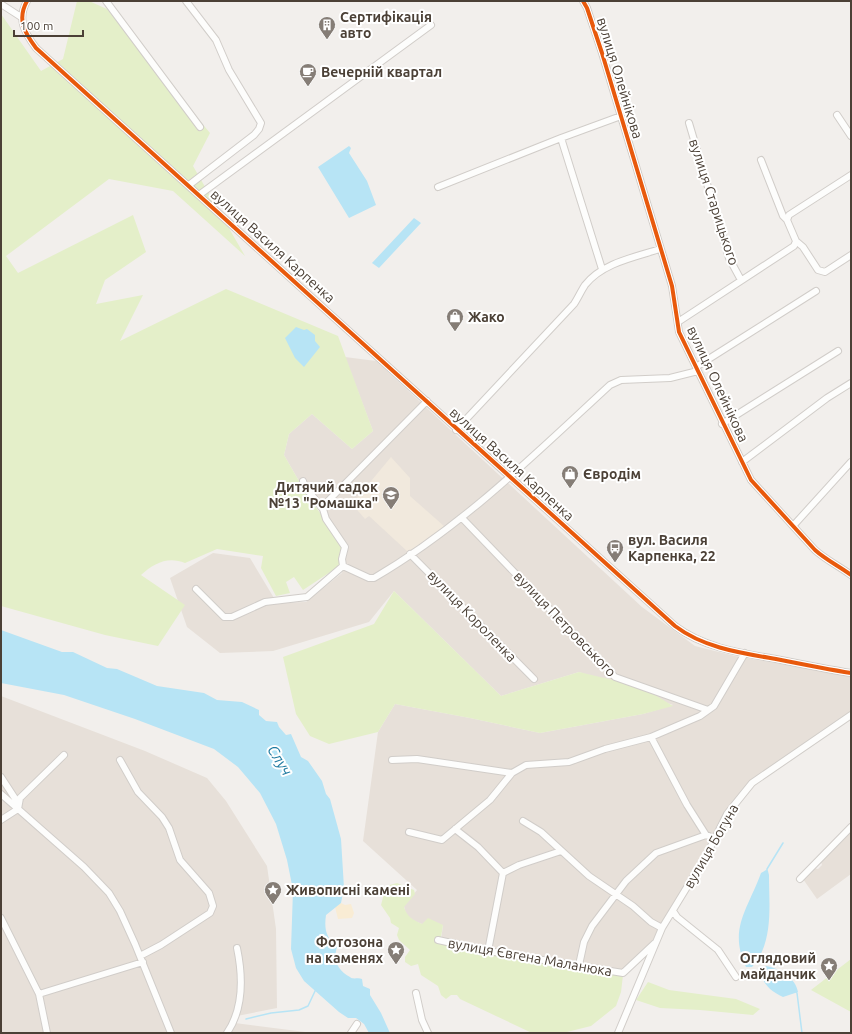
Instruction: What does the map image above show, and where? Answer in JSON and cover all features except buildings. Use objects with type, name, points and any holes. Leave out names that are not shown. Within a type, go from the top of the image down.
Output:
[{"type":"street","points":[[27,1],[23,8],[21,17],[27,36],[36,48],[199,195]]},
{"type":"street","points":[[106,1],[200,127]]},
{"type":"street","points":[[186,1],[216,40],[229,70],[260,120],[258,132],[189,185]]},
{"type":"street","name":"вулиця Олейнікова","points":[[583,1],[588,8],[672,286],[679,332],[709,390],[722,424],[751,480],[815,550],[826,560],[839,565],[851,574]]},
{"type":"street","points":[[1,4],[21,17]]},
{"type":"street","name":"вулиця Василя Карпенка","points":[[431,25],[199,195],[427,401],[456,430],[675,626],[686,634],[709,645],[851,673]]},
{"type":"street","points":[[838,115],[851,136]]},
{"type":"street","points":[[438,187],[621,116]]},
{"type":"street","name":"вулиця Старицького","points":[[689,123],[729,258],[741,280]]},
{"type":"street","points":[[561,138],[602,269]]},
{"type":"street","points":[[761,160],[783,216],[787,220],[796,242],[803,247],[818,270],[824,272],[851,255]]},
{"type":"street","points":[[787,220],[789,215],[851,175]]},
{"type":"street","points":[[678,322],[794,246],[796,242]]},
{"type":"street","points":[[456,430],[574,304],[586,285],[602,269],[660,249]]},
{"type":"street","name":"вулиця Василя Карпенка","points":[[511,478],[610,385],[621,380],[670,378],[697,369],[816,291]]},
{"type":"street","points":[[722,424],[838,351]]},
{"type":"street","points":[[742,462],[826,398],[851,383]]},
{"type":"street","points":[[323,509],[325,504],[427,401]]},
{"type":"street","points":[[793,526],[851,462]]},
{"type":"street","points":[[343,566],[369,578],[374,578],[462,518],[511,478]]},
{"type":"street","points":[[303,481],[305,487],[323,509],[326,519],[345,547],[342,559],[343,566]]},
{"type":"street","name":"вулиця Петровського","points":[[462,518],[615,677],[708,710]]},
{"type":"street","name":"вулиця Короленка","points":[[410,554],[534,679]]},
{"type":"street","points":[[196,589],[224,617],[232,617],[265,602],[307,597],[343,566]]},
{"type":"street","points":[[409,832],[442,840],[490,800],[512,773],[526,765],[569,762],[605,749],[651,737],[700,716],[714,706],[744,653]]},
{"type":"street","name":"вулиця Богуна","points":[[618,1033],[662,928],[706,856],[726,814],[752,783],[851,715]]},
{"type":"street","points":[[651,737],[687,805],[706,835]]},
{"type":"street","points":[[1,820],[18,806],[20,798],[64,755]]},
{"type":"street","points":[[39,994],[142,959],[210,913],[214,906],[209,893],[180,860],[173,834],[166,822],[138,792],[120,760]]},
{"type":"street","points":[[392,760],[418,760],[512,773]]},
{"type":"street","points":[[1,777],[18,806]]},
{"type":"street","points":[[1,794],[18,806],[84,867],[109,893],[120,911],[142,959],[171,1033]]},
{"type":"street","points":[[523,821],[541,832],[589,876],[651,922],[662,928]]},
{"type":"street","points":[[800,879],[851,827]]},
{"type":"street","points":[[455,830],[478,847],[503,874]]},
{"type":"street","points":[[579,965],[584,942],[592,926],[614,894],[656,853],[706,835],[714,837]]},
{"type":"street","points":[[488,951],[503,874],[519,865],[560,851]]},
{"type":"street","points":[[673,911],[677,918],[718,950],[736,977]]},
{"type":"street","points":[[1,918],[39,994],[47,1033]]},
{"type":"street","name":"вулиця Євгена Маланюка","points":[[438,940],[488,951],[623,973],[657,940]]},
{"type":"street","points":[[227,1033],[236,1015],[242,986],[237,948]]},
{"type":"street","points":[[416,993],[422,1020],[428,1033]]},
{"type":"street","points":[[351,1033],[357,1024]]},
{"type":"shaded area","points":[[345,357],[376,361],[642,607],[695,646],[735,656],[851,676],[851,712],[751,782],[728,808],[661,926],[655,940],[622,971],[441,940],[443,925],[422,924],[412,920],[406,914],[404,906],[417,890],[363,841],[378,732],[395,704],[540,733],[643,714],[673,705],[579,672],[501,696],[394,591],[369,622],[273,651],[220,653],[187,627],[170,578],[213,553],[250,558],[277,603],[306,602],[342,573],[349,546],[307,495],[284,455],[289,434],[312,414],[352,449],[373,431]]},
{"type":"shaded area","name":"Дитячий садок №13 \"Ромашка\"","points":[[391,457],[410,478],[410,496],[444,526],[442,530],[408,552],[369,516],[365,519],[352,504]]},
{"type":"shaded area","points":[[1,696],[145,751],[207,778],[226,801],[267,866],[276,929],[277,1008],[232,1017],[225,1033],[1,1033]]},
{"type":"shaded area","points":[[851,831],[851,874],[817,899],[803,879],[814,868],[818,869],[822,865],[821,862]]},
{"type":"shaded area","points":[[235,1023],[313,1033],[229,1033]]},
{"type":"green space","points":[[77,1],[89,1],[107,9],[210,133],[193,166],[245,256],[173,191],[109,179],[6,256],[18,273],[133,215],[146,252],[105,280],[96,304],[143,295],[120,341],[226,289],[338,336],[373,431],[352,449],[312,414],[289,434],[284,455],[307,495],[342,543],[341,565],[303,590],[294,577],[286,582],[290,593],[276,596],[261,568],[263,556],[217,549],[185,563],[173,560],[156,564],[141,575],[185,605],[158,646],[105,635],[1,606],[1,14],[41,71],[63,59]]},
{"type":"green space","points":[[394,591],[501,696],[579,672],[642,687],[673,706],[643,714],[540,733],[395,704],[378,732],[329,744],[310,736],[296,714],[283,657],[374,624]]},
{"type":"green space","points":[[397,883],[414,890],[415,894],[404,907],[411,918],[422,924],[428,918],[443,925],[440,943],[623,975],[621,992],[616,1006],[591,1026],[563,1033],[532,1033],[460,999],[457,995],[451,995],[446,999],[441,995],[438,986],[421,975],[418,964],[411,966],[405,962],[405,957],[410,950],[399,940],[397,935],[399,928],[391,923],[390,918],[381,905],[386,886]]},
{"type":"green space","points":[[851,959],[851,1012],[811,990]]},
{"type":"green space","points":[[648,982],[669,990],[736,999],[760,1009],[753,1015],[660,1008],[636,1000]]},
{"type":"sand","points":[[341,903],[345,905],[351,904],[354,913],[352,918],[338,919],[335,907]]},
{"type":"water","points":[[349,146],[351,148],[349,153],[367,181],[376,205],[349,218],[318,167]]},
{"type":"water","points":[[414,218],[421,223],[379,268],[372,263]]},
{"type":"water","points":[[296,327],[304,330],[307,329],[315,335],[315,341],[320,347],[304,367],[295,358],[285,338]]},
{"type":"water","name":"Случ","points":[[1,630],[62,652],[73,652],[107,668],[117,669],[157,686],[204,693],[217,700],[242,702],[259,710],[259,715],[266,721],[277,722],[279,727],[286,735],[291,734],[301,757],[308,761],[322,781],[326,794],[330,799],[341,839],[344,888],[341,903],[326,915],[325,925],[328,937],[337,947],[336,960],[339,968],[351,978],[362,979],[363,986],[370,989],[370,995],[381,1013],[390,1033],[369,1033],[364,1024],[356,1018],[348,1018],[339,1012],[304,981],[296,968],[291,949],[293,890],[287,860],[276,824],[260,793],[238,767],[214,749],[135,719],[64,695],[1,683]]},
{"type":"water","points":[[766,870],[768,871],[769,875],[769,923],[767,935],[764,947],[759,957],[752,967],[746,967],[741,954],[739,930],[761,873]]},
{"type":"water","points":[[766,966],[786,974],[794,982],[798,992],[783,997],[775,993],[766,985],[762,977],[761,973]]},
{"type":"waterway","points":[[767,872],[767,869],[783,843]]},
{"type":"waterway","points":[[246,1019],[271,1013],[299,1010],[308,1006],[316,989]]},
{"type":"waterway","points":[[796,992],[802,1033]]},
{"type":"cycle path","points":[[27,1],[22,14],[22,20],[25,31],[36,48],[675,626],[698,640],[710,645],[851,673]]},
{"type":"cycle path","points":[[583,1],[587,8],[602,53],[672,286],[679,332],[751,480],[815,550],[851,575]]},
{"type":"place","name":"Сертифікація авто","points":[[327,40]]},
{"type":"place","name":"Вечерній квартал","points":[[308,87]]},
{"type":"place","name":"Жако","points":[[455,332]]},
{"type":"place","name":"Євродім","points":[[570,489]]},
{"type":"place","name":"Дитячий садок №13 \"Ромашка\"","points":[[391,510]]},
{"type":"place","name":"вул. Василя Карпенка, 22","points":[[615,563]]},
{"type":"place","name":"Живописні камені","points":[[273,905]]},
{"type":"place","name":"Фотозона на каменях","points":[[396,965]]},
{"type":"place","name":"Оглядовий майданчик","points":[[829,981]]}]
